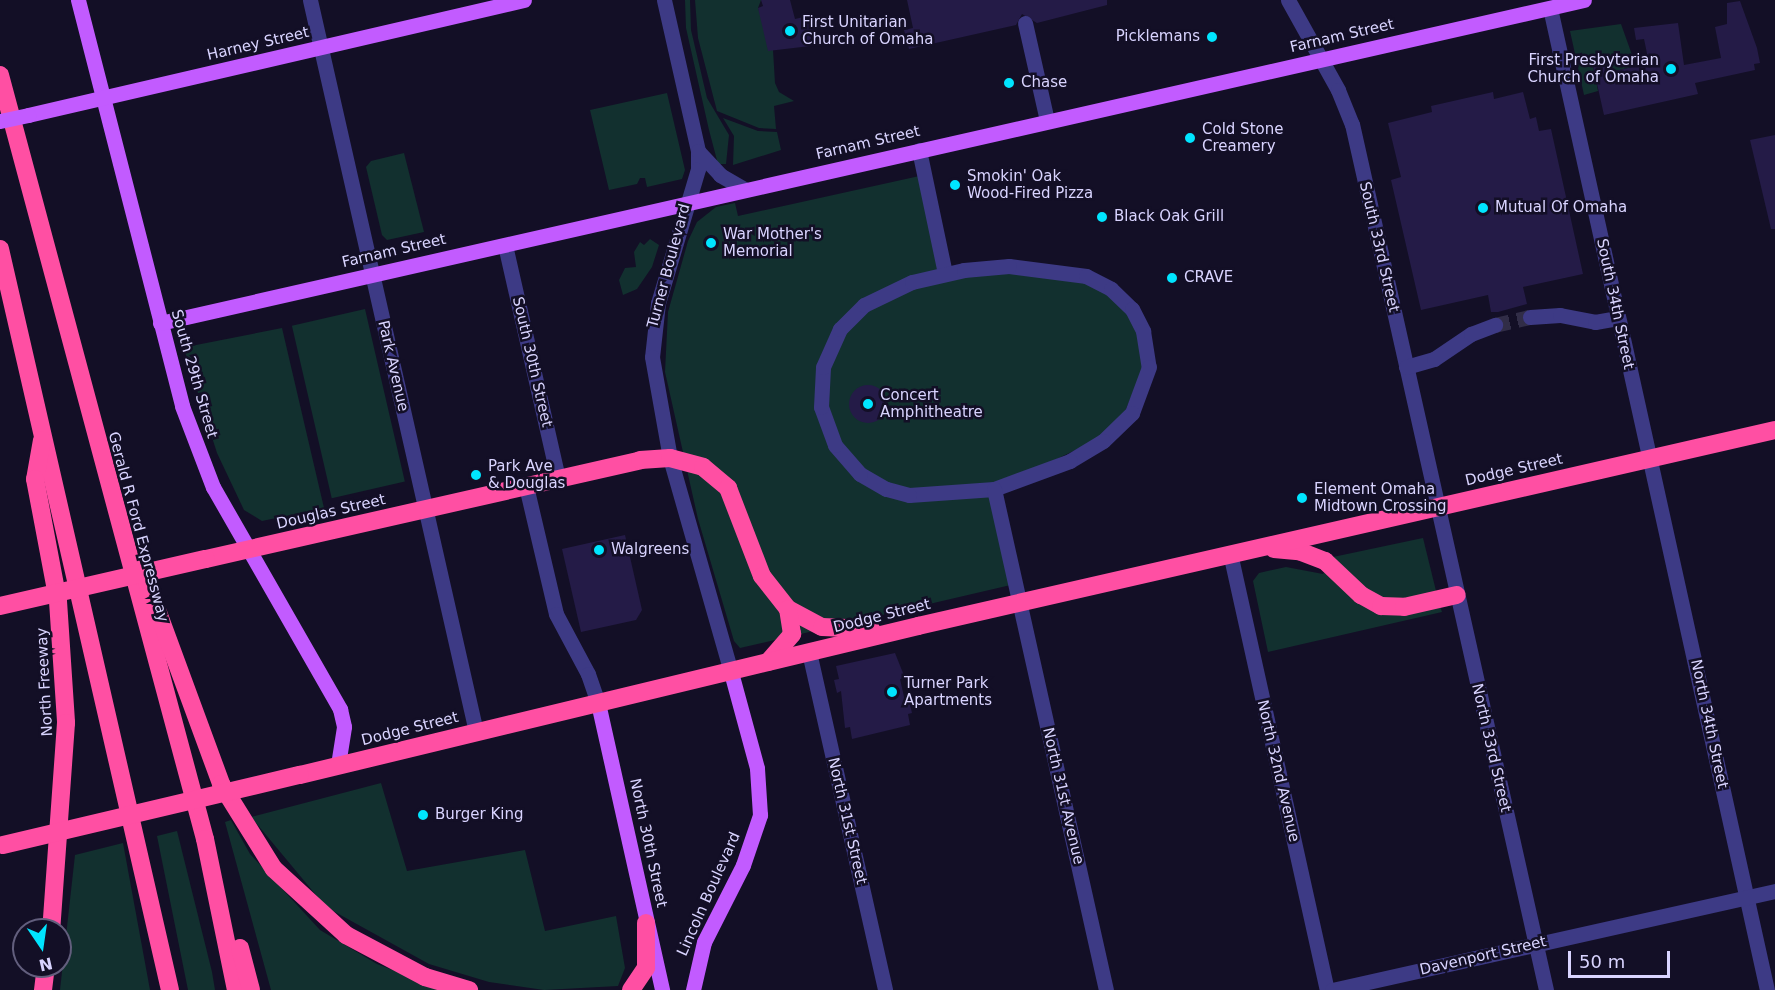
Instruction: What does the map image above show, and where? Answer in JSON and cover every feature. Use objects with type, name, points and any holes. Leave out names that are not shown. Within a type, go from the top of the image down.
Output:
[{"type":"highway","name":"Gerald R Ford Expressway","points":[[0,75],[94,434],[205,839],[236,990]]},
{"type":"highway","points":[[0,249],[170,990]]},
{"type":"highway","name":"Dodge Street","points":[[1,845],[1020,602],[1775,430]]},
{"type":"highway","name":"North Freeway","points":[[43,434],[35,479],[58,601],[66,723],[52,918]]},
{"type":"highway","points":[[94,434],[208,753],[240,821],[298,895],[346,935],[425,977],[469,990]]},
{"type":"highway","points":[[670,458],[703,468],[728,488],[762,576],[788,609],[829,629],[918,626]]},
{"type":"highway","name":"Douglas Street","points":[[0,606],[526,486],[670,458]]},
{"type":"highway","points":[[1239,551],[1310,554],[1332,566],[1361,595],[1381,606],[1404,607],[1457,595]]},
{"type":"highway","points":[[767,663],[792,634],[788,609]]},
{"type":"highway","points":[[205,839],[251,990]]},
{"type":"highway","points":[[631,990],[646,968],[646,923]]},
{"type":"main road","name":"South 29th Street","points":[[78,0],[101,99],[160,323],[197,450],[248,549],[340,709],[344,727],[338,765]]},
{"type":"main road","name":"Harney Street","points":[[0,121],[524,0]]},
{"type":"main road","name":"Farnam Street","points":[[160,323],[1584,0]]},
{"type":"main road","name":"Lincoln Boulevard","points":[[693,990],[704,942],[750,849],[760,815],[757,768],[732,672]]},
{"type":"main road","name":"North 30th Street","points":[[598,703],[662,990]]},
{"type":"street","name":"Park Avenue","points":[[310,0],[476,732]]},
{"type":"street","name":"Turner Boulevard","points":[[664,0],[698,151],[698,169],[685,204],[651,338],[670,458],[732,672]]},
{"type":"street","name":"South 33rd Street","points":[[1288,0],[1321,60],[1352,124],[1437,506]]},
{"type":"street","name":"South 34th Street","points":[[1550,8],[1649,459]]},
{"type":"street","points":[[1026,28],[1047,121]]},
{"type":"street","points":[[919,150],[945,273]]},
{"type":"street","points":[[698,151],[720,175],[744,189]]},
{"type":"street","name":"South 30th Street","points":[[505,244],[558,479]]},
{"type":"street","points":[[1009,266],[1086,276],[1123,298],[1146,341],[1145,388],[1117,430],[1062,465],[994,489],[935,497],[886,489],[844,458],[822,411],[825,360],[847,320],[887,292],[945,273],[1009,266]]},
{"type":"street","points":[[1530,317],[1560,315],[1595,322],[1618,318]]},
{"type":"street","points":[[1406,367],[1434,359],[1471,334],[1495,325]]},
{"type":"street","name":"North 34th Street","points":[[1649,459],[1767,990]]},
{"type":"street","points":[[526,486],[556,614],[581,660],[598,703]]},
{"type":"street","name":"North 31st Avenue","points":[[994,489],[1106,990]]},
{"type":"street","name":"North 33rd Street","points":[[1437,506],[1545,990]]},
{"type":"street","name":"North 32nd Avenue","points":[[1239,551],[1327,990]]},
{"type":"street","name":"North 31st Street","points":[[809,652],[885,990]]},
{"type":"street","name":"Davenport Street","points":[[1332,990],[1775,891]]},
{"type":"green space","points":[[685,0],[690,0],[691,30],[707,98],[729,135],[726,164],[718,164],[709,130],[686,28]]},
{"type":"green space","points":[[695,0],[761,0],[758,8],[773,50],[775,83],[779,92],[794,101],[774,106],[776,129],[759,128],[717,111],[698,38]]},
{"type":"green space","points":[[1621,24],[1636,66],[1611,72],[1609,63],[1593,66],[1598,91],[1584,95],[1570,31]]},
{"type":"green space","points":[[667,93],[685,170],[682,179],[647,187],[645,178],[640,178],[637,184],[609,190],[590,110]]},
{"type":"green space","points":[[723,118],[758,131],[777,132],[781,150],[733,165],[734,136]]},
{"type":"green space","points":[[404,153],[424,232],[387,240],[382,235],[366,167],[371,161]]},
{"type":"green space","points":[[924,175],[945,273],[1037,267],[1118,294],[1149,355],[1117,430],[994,489],[1015,584],[740,648],[734,641],[698,519],[665,372],[668,312],[688,241],[697,222],[716,207],[735,203],[738,216]]},
{"type":"green space","points":[[650,239],[659,245],[652,267],[637,289],[623,295],[619,280],[625,268],[636,267],[634,252],[640,242],[644,245]]},
{"type":"green space","points":[[365,309],[405,481],[332,498],[292,326]]},
{"type":"green space","points":[[282,328],[324,508],[262,521],[244,510],[217,453],[185,352],[191,346]]},
{"type":"green space","points":[[1423,538],[1437,595],[1377,600],[1333,557]]},
{"type":"green space","points":[[1286,567],[1323,574],[1327,569],[1356,598],[1440,606],[1442,612],[1268,652],[1253,581],[1259,573]]},
{"type":"green space","points":[[381,783],[407,871],[525,850],[545,931],[616,916],[625,968],[618,986],[544,990],[489,982],[429,964],[326,907],[251,817]]},
{"type":"green space","points":[[231,820],[250,854],[320,930],[377,964],[445,990],[271,990],[225,822]]},
{"type":"green space","points":[[177,831],[215,990],[188,990],[157,836]]},
{"type":"green space","points":[[123,843],[150,990],[60,990],[61,978],[72,978],[72,918],[68,918],[75,855]]},
{"type":"building","name":"First Unitarian Church of Omaha","points":[[761,0],[790,0],[795,19],[812,15],[819,45],[768,51],[758,8],[763,6]]},
{"type":"building","points":[[907,0],[1107,0],[1107,5],[1037,23],[1022,14],[1016,25],[909,49],[904,30],[913,28]]},
{"type":"building","name":"First Presbyterian Church of Omaha","points":[[1740,1],[1757,48],[1760,63],[1754,64],[1755,70],[1695,83],[1698,94],[1604,115],[1593,66],[1609,63],[1611,72],[1649,63],[1644,39],[1636,40],[1634,28],[1678,23],[1684,65],[1721,58],[1715,27],[1727,24],[1727,3]]},
{"type":"building","name":"Mutual Of Omaha","points":[[1493,92],[1494,99],[1523,92],[1530,119],[1536,117],[1539,131],[1551,129],[1583,274],[1523,287],[1527,304],[1498,312],[1491,312],[1488,295],[1421,310],[1391,180],[1401,177],[1388,123],[1432,112],[1431,106]]},
{"type":"building","points":[[1775,135],[1775,229],[1771,229],[1750,140]]},
{"type":"building","name":"Concert Amphitheatre","points":[[868,385],[882,390],[887,404],[882,418],[868,423],[854,418],[849,404],[854,390]]},
{"type":"building","name":"Walgreens","points":[[625,535],[642,610],[636,620],[581,632],[562,549]]},
{"type":"building","points":[[895,653],[905,678],[900,679],[905,701],[909,700],[912,713],[908,714],[910,725],[852,739],[850,727],[845,728],[841,691],[837,693],[834,680],[839,679],[836,666]]},
{"type":"tunnel","points":[[1495,325],[1530,317]]},
{"type":"place","name":"First Unitarian Church of Omaha","points":[[790,31]]},
{"type":"place","name":"Picklemans","points":[[1212,37]]},
{"type":"place","name":"First Presbyterian Church of Omaha","points":[[1671,69]]},
{"type":"place","name":"Chase","points":[[1009,83]]},
{"type":"place","name":"Cold Stone Creamery","points":[[1190,138]]},
{"type":"place","name":"Smokin' Oak Wood-Fired Pizza","points":[[955,185]]},
{"type":"place","name":"Mutual Of Omaha","points":[[1483,208]]},
{"type":"place","name":"Black Oak Grill","points":[[1102,217]]},
{"type":"place","name":"War Mother's Memorial","points":[[711,243]]},
{"type":"place","name":"CRAVE","points":[[1172,278]]},
{"type":"place","name":"Concert Amphitheatre","points":[[868,404]]},
{"type":"place","name":"Park Ave & Douglas","points":[[476,475]]},
{"type":"place","name":"Element Omaha Midtown Crossing","points":[[1302,498]]},
{"type":"place","name":"Walgreens","points":[[599,550]]},
{"type":"place","name":"Turner Park Apartments","points":[[892,692]]},
{"type":"place","name":"Burger King","points":[[423,815]]}]
